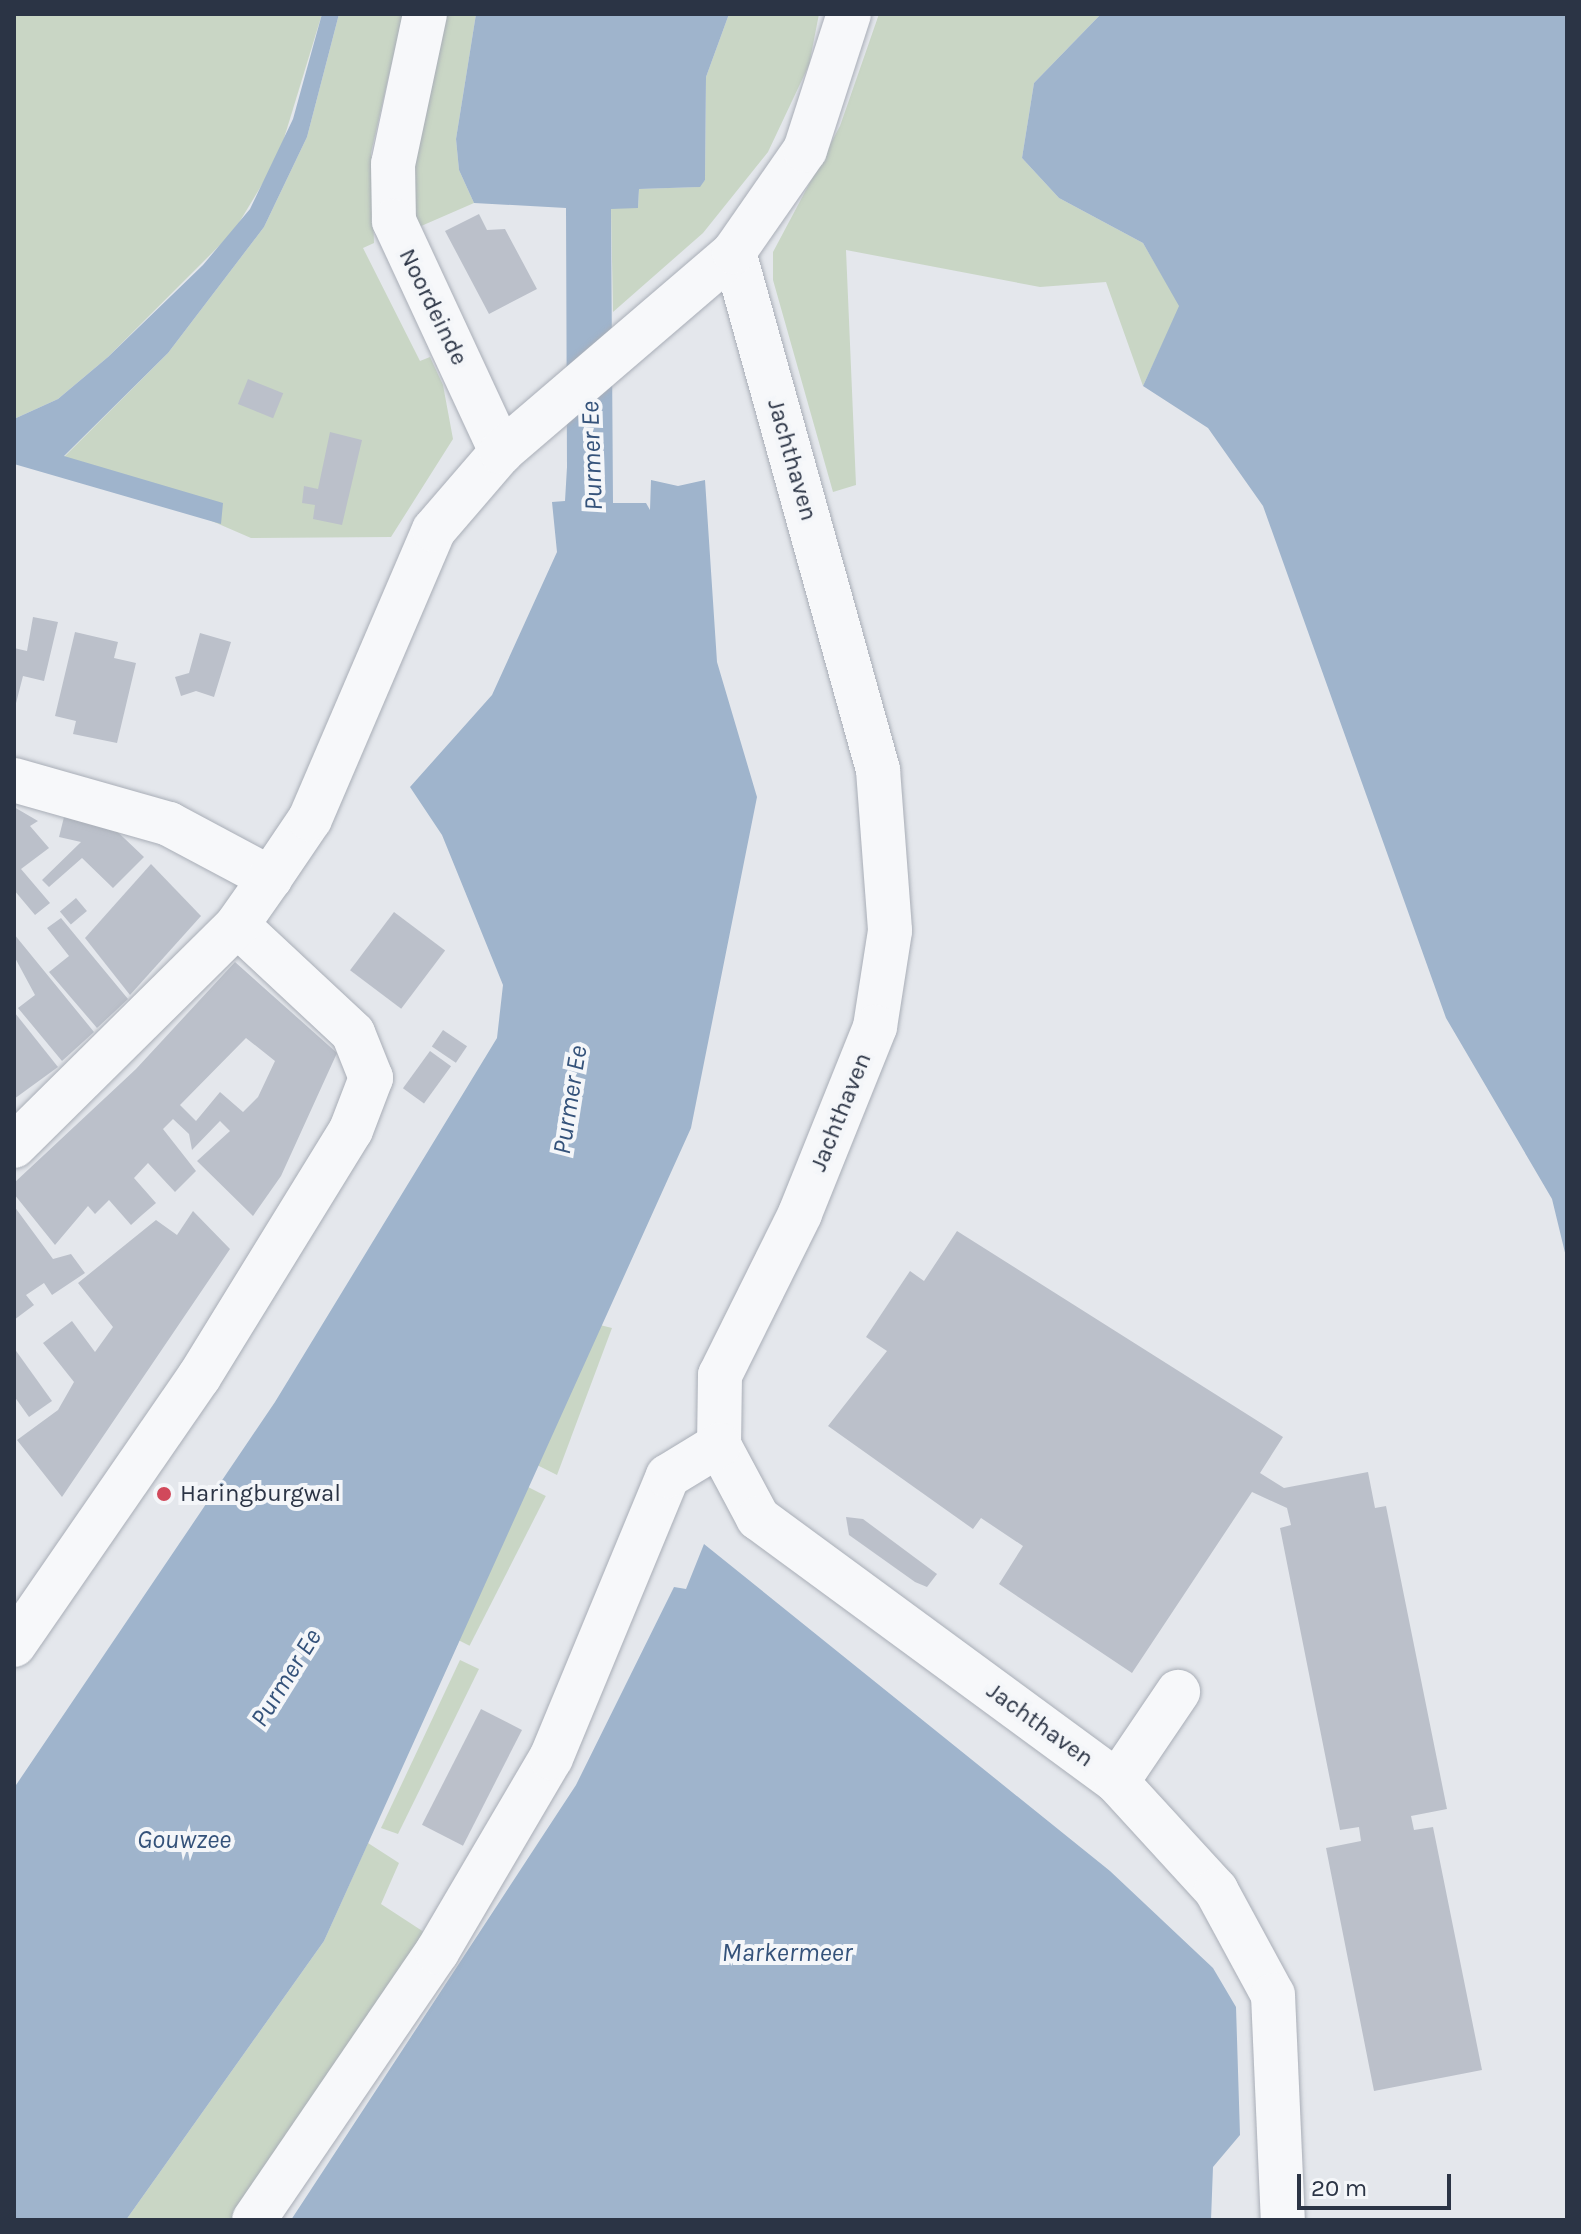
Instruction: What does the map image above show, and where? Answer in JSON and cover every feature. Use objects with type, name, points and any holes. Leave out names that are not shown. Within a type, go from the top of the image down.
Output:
[{"type":"street","name":"Noordeinde","points":[[425,14],[393,164],[394,221],[501,452]]},
{"type":"street","points":[[14,1146],[237,925],[270,878],[310,819],[434,530],[501,452],[635,341],[734,252],[805,150],[849,14]]},
{"type":"street","name":"Jachthaven","points":[[734,252],[878,770],[890,931],[875,1027],[800,1214],[720,1375],[719,1445],[758,1518],[1117,1782],[1216,1890],[1273,1995],[1283,2220]]},
{"type":"street","points":[[14,780],[169,824],[270,878]]},
{"type":"street","points":[[14,1645],[199,1377],[351,1130],[371,1078],[353,1033],[237,925]]},
{"type":"street","points":[[254,2220],[437,1952],[551,1758],[668,1476],[719,1445]]},
{"type":"street","points":[[1117,1782],[1178,1692]]},
{"type":"green space","points":[[14,14],[322,14],[278,158],[234,231],[108,357],[58,399],[14,419]]},
{"type":"green space","points":[[339,14],[403,14],[371,153],[374,243],[363,248],[420,361],[430,357],[443,385],[453,439],[391,537],[251,538],[64,457],[168,353],[264,227],[307,137]]},
{"type":"green space","points":[[443,14],[476,14],[456,139],[459,170],[474,203],[412,230],[415,145]]},
{"type":"green space","points":[[729,14],[819,14],[809,65],[768,152],[703,233],[613,312],[611,208],[638,208],[639,189],[699,187],[705,180],[706,77]]},
{"type":"green space","points":[[879,14],[1101,14],[1034,83],[1022,158],[1059,198],[1143,243],[1180,306],[1143,386],[1106,282],[1040,287],[846,250],[856,485],[833,492],[773,280],[773,252],[840,126]]},
{"type":"green space","points":[[600,1325],[612,1328],[557,1475],[537,1465]]},
{"type":"green space","points":[[528,1487],[546,1496],[470,1646],[452,1637]]},
{"type":"green space","points":[[460,1660],[479,1669],[398,1834],[381,1828]]},
{"type":"green space","points":[[368,1843],[399,1863],[381,1904],[430,1936],[248,2220],[126,2220],[324,1941]]},
{"type":"water","points":[[322,14],[339,14],[307,137],[264,227],[168,353],[64,456],[223,503],[221,524],[14,464],[14,419],[58,399],[108,357],[203,265],[250,209],[293,119]]},
{"type":"water","name":"Gouwzee","points":[[476,14],[729,14],[706,77],[705,180],[700,187],[639,189],[638,208],[611,209],[613,503],[646,503],[650,510],[651,480],[678,486],[705,480],[717,662],[757,797],[691,1128],[324,1941],[126,2220],[14,2220],[14,1788],[275,1402],[497,1038],[503,985],[442,835],[410,787],[492,695],[557,552],[552,502],[565,501],[567,467],[566,208],[474,203],[459,170],[456,139]]},
{"type":"water","points":[[1101,14],[1567,14],[1567,1261],[1552,1199],[1446,1018],[1263,506],[1208,428],[1143,386],[1179,306],[1143,243],[1059,198],[1022,158],[1034,83]]},
{"type":"water","name":"Markermeer","points":[[704,1544],[1110,1871],[1213,1968],[1236,2007],[1240,2135],[1213,2167],[1211,2220],[291,2220],[576,1785],[674,1587],[686,1589]]},
{"type":"building","points":[[479,214],[487,230],[505,229],[537,289],[489,314],[445,231]]},
{"type":"building","points":[[248,379],[283,393],[273,418],[238,404]]},
{"type":"building","points":[[330,432],[362,440],[342,525],[313,519],[315,505],[302,503],[304,486],[318,489]]},
{"type":"building","points":[[33,617],[58,622],[44,681],[23,676],[14,711],[14,648],[27,651]]},
{"type":"building","points":[[75,632],[118,642],[114,658],[136,663],[117,743],[73,734],[76,721],[55,716]]},
{"type":"building","points":[[200,633],[231,642],[214,697],[196,691],[181,696],[175,677],[189,673]]},
{"type":"building","points":[[14,807],[38,821],[30,826],[49,848],[21,869],[50,903],[35,915],[14,890]]},
{"type":"building","points":[[65,813],[104,819],[144,857],[113,888],[82,858],[49,887],[42,880],[81,842],[59,837]]},
{"type":"building","points":[[151,864],[201,916],[130,995],[85,938]]},
{"type":"building","points":[[76,898],[87,911],[71,925],[60,911]]},
{"type":"building","points":[[394,912],[445,951],[401,1009],[350,970]]},
{"type":"building","points":[[61,918],[128,999],[97,1028],[49,972],[69,956],[47,928]]},
{"type":"building","points":[[14,934],[94,1032],[62,1061],[18,1008],[35,995],[14,956]]},
{"type":"building","points":[[235,962],[337,1053],[281,1176],[253,1216],[197,1161],[230,1131],[220,1121],[192,1150],[189,1134],[173,1119],[163,1129],[196,1171],[175,1192],[148,1163],[134,1178],[156,1203],[131,1225],[109,1200],[95,1214],[88,1206],[55,1245],[14,1194],[14,1183],[136,1069]],"holes":[[[246,1038],[275,1061],[258,1097],[243,1112],[220,1092],[196,1121],[180,1105]]]},
{"type":"building","points":[[14,1015],[58,1067],[14,1099]]},
{"type":"building","points":[[443,1030],[467,1046],[456,1063],[432,1047]]},
{"type":"building","points":[[430,1051],[451,1066],[424,1103],[403,1088]]},
{"type":"building","points":[[14,1206],[53,1259],[71,1254],[85,1273],[52,1295],[44,1283],[26,1295],[34,1305],[14,1320]]},
{"type":"building","points":[[193,1211],[230,1249],[62,1497],[17,1440],[58,1410],[74,1382],[43,1343],[72,1321],[95,1352],[113,1327],[78,1283],[156,1220],[177,1235]]},
{"type":"building","points":[[957,1231],[1283,1437],[1260,1473],[1284,1488],[1368,1472],[1375,1508],[1386,1506],[1447,1809],[1411,1816],[1414,1830],[1433,1827],[1482,2070],[1374,2091],[1326,1848],[1361,1841],[1359,1827],[1340,1830],[1280,1528],[1291,1525],[1287,1508],[1252,1492],[1132,1673],[999,1584],[1023,1546],[981,1518],[973,1529],[828,1426],[887,1351],[866,1337],[910,1271],[924,1281]]},
{"type":"building","points":[[14,1348],[52,1401],[29,1417],[14,1396]]},
{"type":"building","points":[[846,1517],[863,1519],[937,1574],[927,1587],[915,1582],[849,1535]]},
{"type":"building","points":[[481,1709],[522,1730],[463,1846],[422,1825]]},
{"type":"place","name":"Haringburgwal","points":[[164,1494]]},
{"type":"water label","name":"Purmer Ee","points":[[592,456]]},
{"type":"water label","name":"Purmer Ee","points":[[570,1100]]},
{"type":"water label","name":"Purmer Ee","points":[[286,1678]]}]
